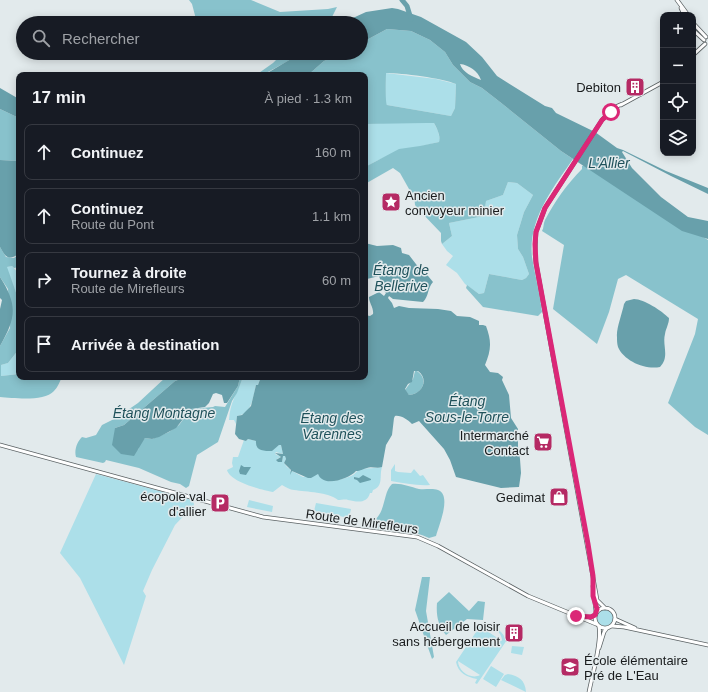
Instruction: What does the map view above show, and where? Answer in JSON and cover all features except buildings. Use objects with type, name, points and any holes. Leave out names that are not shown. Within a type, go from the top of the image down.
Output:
[{"type":"main road","points":[[676,0],[686,12]]},
{"type":"main road","points":[[680,4],[683,12]]},
{"type":"main road","points":[[696,27],[706,41]]},
{"type":"main road","points":[[696,33],[706,41]]},
{"type":"main road","points":[[696,52],[706,41]]},
{"type":"main road","points":[[612,626],[615,615],[611,610],[604,608],[597,600],[535,254],[536,232],[545,208],[602,120],[613,108],[660,84]]},
{"type":"main road","name":"Route de Mirefleurs","points":[[0,445],[263,517],[282,521],[417,537],[438,546],[528,596],[596,624]]},
{"type":"main road","points":[[593,576],[593,596],[596,606],[594,621],[599,627],[607,628],[612,626],[624,626],[708,645]]},
{"type":"main road","points":[[595,613],[604,608]]},
{"type":"main road","name":"Route de Mirefleurs","points":[[576,616],[588,618],[595,613]]},
{"type":"main road","points":[[615,619],[648,632]]},
{"type":"main road","points":[[589,692],[598,651],[600,636],[599,627]]},
{"type":"main road","points":[[598,651],[604,632],[607,628]]},
{"type":"shaded area","points":[[189,0],[251,0],[280,12],[328,9],[337,7],[332,16],[195,16],[192,4]]},
{"type":"shaded area","points":[[387,29],[411,31],[430,40],[445,52],[453,65],[470,82],[482,88],[573,159],[550,193],[538,217],[534,230],[532,257],[542,312],[538,316],[483,307],[466,288],[467,285],[479,294],[484,293],[489,274],[522,280],[529,274],[523,257],[518,249],[517,235],[524,212],[533,195],[517,183],[508,182],[503,195],[486,201],[484,216],[449,223],[452,236],[442,244],[441,233],[415,205],[414,194],[409,189],[400,173],[393,168],[368,182],[368,165],[399,149],[439,142],[434,123],[368,124],[368,72],[311,72],[324,61],[368,60],[368,39]],"holes":[[[386,73],[411,75],[456,84],[455,108],[451,116],[387,105]]]},
{"type":"shaded area","points":[[276,60],[290,60],[268,72],[260,72]]},
{"type":"shaded area","points":[[386,73],[436,79],[456,84],[455,108],[451,116],[387,105],[385,102]]},
{"type":"shaded area","points":[[0,109],[16,117],[16,161],[0,160]]},
{"type":"shaded area","points":[[403,122],[434,123],[440,140],[439,142],[382,158],[368,166],[368,124]]},
{"type":"shaded area","points":[[585,165],[708,240],[708,435],[695,427],[668,403],[695,334],[698,319],[626,275],[618,279],[609,312],[597,344],[553,309],[564,245],[542,231],[545,220],[557,199],[582,169],[582,166]]},
{"type":"shaded area","points":[[508,182],[517,183],[533,195],[524,212],[517,235],[518,249],[523,257],[529,274],[522,280],[489,274],[484,293],[479,294],[465,284],[457,273],[446,265],[453,256],[442,244],[452,236],[449,223],[484,216],[486,201],[503,195]]},
{"type":"shaded area","points":[[0,247],[6,257],[14,258],[16,256],[16,268],[12,266],[7,267],[16,292],[16,353],[8,363],[1,365],[1,376],[16,374],[16,380],[61,380],[54,391],[43,397],[0,397],[0,346],[10,328],[8,289],[0,277]]},
{"type":"shaded area","points":[[12,266],[16,271],[16,293],[6,267]]},
{"type":"shaded area","points":[[16,353],[16,374],[1,376],[1,365],[8,363]]},
{"type":"shaded area","points":[[415,371],[421,374],[423,378],[423,386],[418,392],[409,395],[405,390],[413,379]]},
{"type":"shaded area","points":[[163,380],[178,380],[124,425],[115,428],[138,450],[139,445],[145,438],[152,439],[169,432],[179,425],[191,409],[215,406],[225,407],[238,386],[239,380],[242,380],[232,401],[218,442],[197,455],[189,486],[186,488],[180,484],[171,482],[139,468],[106,460],[103,463],[76,457],[76,446],[82,437],[86,438],[96,435],[102,425],[116,418],[138,403]]},
{"type":"shaded area","points":[[242,380],[260,380],[258,385],[256,385],[253,400],[249,408],[242,415],[237,416],[236,424],[234,420],[229,420],[232,403]]},
{"type":"shaded area","points":[[248,439],[256,441],[256,443],[270,451],[281,445],[283,454],[276,452],[275,454],[281,457],[277,459],[277,461],[282,462],[283,456],[285,456],[286,459],[284,463],[291,472],[292,471],[303,477],[318,474],[327,481],[333,481],[351,476],[363,469],[382,467],[379,486],[373,490],[372,493],[370,493],[367,499],[358,502],[338,500],[329,495],[292,490],[282,485],[273,492],[240,482],[229,474],[227,470],[233,467],[233,457],[238,457],[244,440],[246,441]]},
{"type":"shaded area","points":[[395,464],[395,471],[411,473],[414,469],[420,476],[423,475],[430,485],[415,485],[391,481],[391,470]]},
{"type":"shaded area","points":[[96,474],[193,500],[194,505],[175,525],[152,570],[143,591],[146,596],[124,665],[80,578],[60,553]]},
{"type":"shaded area","points":[[392,484],[419,489],[436,489],[442,493],[444,504],[442,518],[436,536],[429,538],[409,532],[375,528],[370,523],[382,510],[387,493]]},
{"type":"shaded area","points":[[249,500],[273,506],[272,512],[247,507]]},
{"type":"shaded area","points":[[316,503],[351,509],[349,518],[314,511]]},
{"type":"shaded area","points":[[422,577],[430,577],[426,611],[434,657],[432,659],[415,610]]},
{"type":"shaded area","points":[[449,592],[469,611],[478,601],[485,602],[483,620],[467,619],[446,635],[438,620],[437,603]]},
{"type":"shaded area","points":[[605,610],[612,615],[613,618],[608,625],[605,626],[598,621],[597,618],[602,611]]},
{"type":"shaded area","points":[[483,624],[493,626],[501,632],[505,638],[507,635],[509,637],[477,684],[475,683],[477,679],[461,672],[456,662],[480,626]],"holes":[[[483,626],[496,630],[502,637],[502,641],[481,627]],[[458,661],[480,675],[473,676],[466,674],[460,668]]]},
{"type":"shaded area","points":[[512,646],[524,647],[522,655],[511,653]]},
{"type":"shaded area","points":[[491,666],[504,674],[496,687],[483,679]]},
{"type":"shaded area","points":[[508,674],[521,679],[526,692],[501,680]]},
{"type":"water","name":"L'Allier","points":[[392,8],[421,17],[466,42],[482,57],[497,76],[545,106],[552,108],[556,113],[595,132],[617,148],[666,171],[708,188],[708,194],[623,151],[622,152],[632,168],[661,197],[688,217],[708,221],[708,239],[682,231],[561,151],[482,88],[470,82],[453,65],[445,52],[430,40],[411,31],[387,29],[368,39],[368,16],[357,16],[366,12]],"holes":[[[460,64],[470,67],[475,71],[481,80],[465,72]]]},
{"type":"water","points":[[289,60],[327,60],[311,72],[269,72]]},
{"type":"water","points":[[0,88],[16,97],[16,117],[0,109]]},
{"type":"water","points":[[0,160],[16,161],[16,255],[7,257],[0,247]]},
{"type":"water","points":[[368,244],[377,246],[393,245],[401,248],[402,253],[409,255],[433,282],[423,302],[393,299],[389,296],[388,298],[394,308],[399,306],[451,311],[457,316],[470,317],[479,321],[479,325],[486,326],[490,346],[489,355],[485,365],[490,372],[498,373],[503,377],[502,380],[509,395],[511,418],[518,429],[518,447],[521,473],[519,487],[501,488],[456,477],[444,449],[419,421],[412,424],[400,416],[395,416],[394,418],[392,435],[386,445],[382,467],[369,467],[356,471],[345,478],[335,481],[326,481],[318,474],[308,478],[292,471],[290,475],[291,470],[284,463],[286,459],[285,456],[283,456],[282,462],[278,462],[276,460],[281,457],[275,453],[283,454],[281,445],[272,451],[263,450],[257,447],[256,441],[239,439],[235,434],[237,416],[242,415],[251,406],[256,385],[258,385],[260,380],[368,380],[368,316],[373,314],[369,297],[379,292],[384,296],[386,293],[379,276],[368,279]],"holes":[[[414,371],[418,371],[424,382],[423,386],[418,392],[409,395],[405,389],[408,384],[412,382]]]},
{"type":"water","points":[[0,277],[10,296],[13,312],[9,327],[0,346],[0,309],[2,300],[0,298]]},
{"type":"water","points":[[634,299],[643,301],[653,306],[669,318],[664,338],[665,359],[660,367],[654,368],[642,366],[630,360],[618,347],[617,330],[624,304],[626,301]]},
{"type":"water","name":"Étang Montagne","points":[[239,380],[238,386],[227,403],[224,403],[222,395],[216,393],[213,394],[209,403],[205,407],[191,409],[176,428],[159,437],[152,439],[145,438],[134,456],[121,454],[112,445],[115,428],[124,425],[175,381]]},
{"type":"water","points":[[241,465],[244,467],[251,467],[246,475],[240,474],[239,471]]},
{"type":"water","points":[[363,475],[371,480],[360,483],[354,479],[354,477],[359,478]]},
{"type":"waterway","points":[[402,0],[407,6],[411,19]]},
{"type":"place","name":"Debiton","points":[[635,87]]},
{"type":"place","name":"Ancien convoyeur minier","points":[[391,202]]},
{"type":"place","name":"Intermarché Contact","points":[[543,442]]},
{"type":"place","name":"Gedimat","points":[[559,497]]},
{"type":"place","name":"écopole val d'allier","points":[[220,503]]},
{"type":"place","name":"Accueil de loisir sans hébergement","points":[[514,633]]},
{"type":"place","name":"École élémentaire Pré de L'Eau","points":[[570,667]]},
{"type":"route","points":[[576,616],[591,617],[595,615],[597,609],[593,596],[593,576],[588,544],[536,263],[535,239],[540,218],[551,197],[602,120],[611,112]]},
{"type":"water label","name":"Étang de Bellerive","points":[[401,278]]},
{"type":"water label","name":"Étang Sous-le-Torre","points":[[467,410]]},
{"type":"water label","name":"Étang des Varennes","points":[[332,426]]}]
